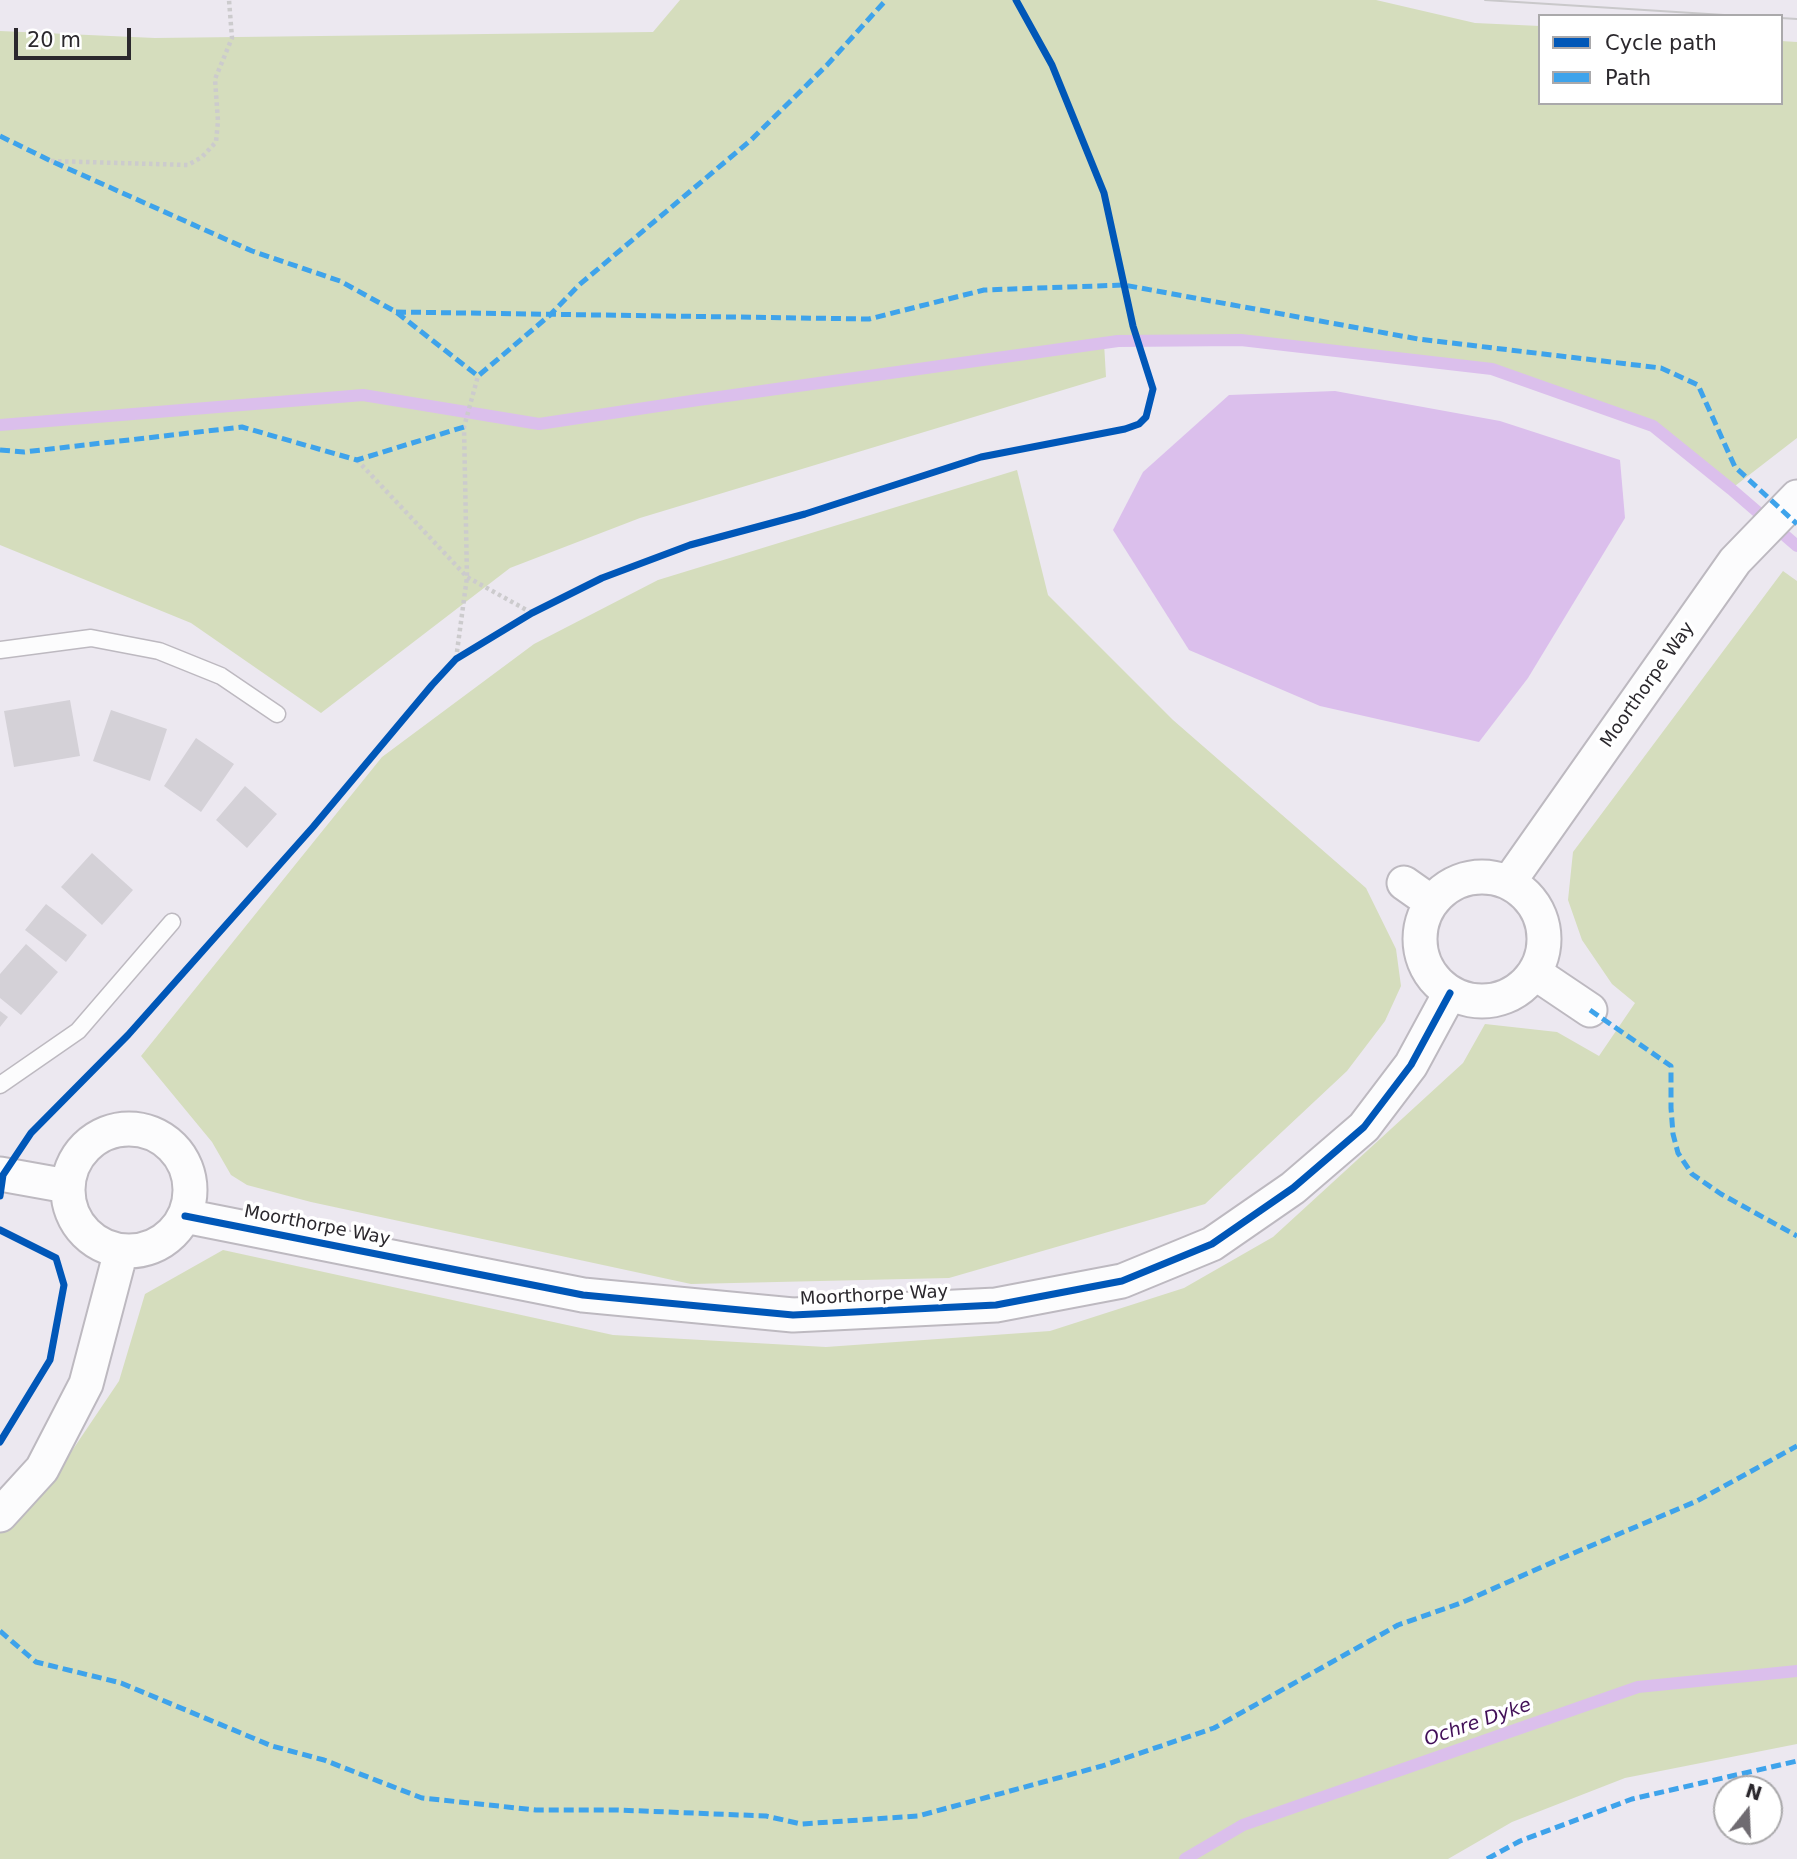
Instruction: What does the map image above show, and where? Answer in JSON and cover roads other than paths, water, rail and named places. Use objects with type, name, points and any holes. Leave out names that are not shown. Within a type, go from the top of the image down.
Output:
[{"type":"street","name":"Moorthorpe Way","points":[[1509,882],[1735,561],[1797,497]]},
{"type":"street","points":[[1488,877],[1509,882],[1529,897],[1540,915],[1545,937],[1544,953],[1535,973],[1511,995],[1490,1002],[1468,1000],[1450,993],[1433,979],[1422,960],[1418,892],[1446,887],[1466,878],[1488,877]]},
{"type":"street","points":[[1535,973],[1590,1010]]},
{"type":"street","name":"Moorthorpe Way","points":[[185,1216],[583,1295],[793,1315],[996,1305],[1122,1281],[1212,1244],[1293,1188],[1364,1128],[1411,1065],[1450,993]]},
{"type":"street","points":[[125,1129],[147,1132],[166,1142],[180,1157],[187,1170],[190,1192],[185,1216],[173,1233],[155,1246],[135,1252],[101,1245],[84,1232],[69,1207],[67,1186],[72,1165],[86,1146],[104,1134],[125,1129]]},
{"type":"street","points":[[0,1174],[67,1186]]},
{"type":"street","points":[[0,1515],[42,1469],[86,1384],[121,1251]]},
{"type":"lane","points":[[0,650],[91,638],[159,651],[221,676],[277,714]]},
{"type":"lane","points":[[0,1085],[78,1031],[172,922]]},
{"type":"waterway","points":[[0,425],[363,395],[539,424],[1118,341],[1241,340],[1492,369],[1653,426],[1797,546]]},
{"type":"waterway","name":"Ochre Dyke","points":[[1185,1859],[1243,1825],[1638,1687],[1797,1671]]},
{"type":"tram line","points":[[1485,0],[1708,14]]},
{"type":"tram line","points":[[1783,18],[1797,19]]}]
